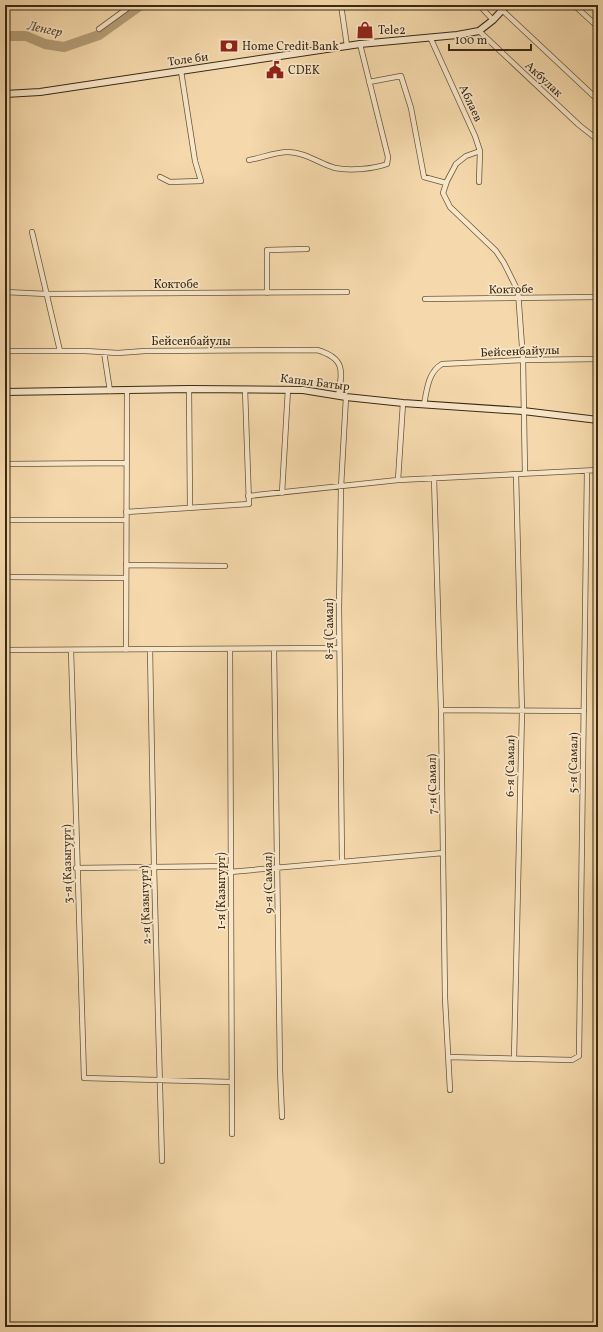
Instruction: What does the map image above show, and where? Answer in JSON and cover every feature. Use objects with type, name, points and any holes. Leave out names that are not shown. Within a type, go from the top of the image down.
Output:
[{"type":"main road","name":"Толе би","points":[[5,94],[40,92],[360,44],[457,35],[479,30],[493,20],[507,5]]},
{"type":"main road","name":"Капал Батыр","points":[[5,392],[288,389],[403,403],[523,412],[598,420]]},
{"type":"street","points":[[99,29],[132,5]]},
{"type":"street","points":[[341,5],[347,46]]},
{"type":"street","points":[[478,5],[493,20]]},
{"type":"street","points":[[574,5],[598,27]]},
{"type":"street","points":[[502,10],[598,100]]},
{"type":"street","name":"Акбулак","points":[[479,30],[573,120],[598,140]]},
{"type":"street","name":"Аблаев","points":[[430,37],[475,136],[480,151],[480,182]]},
{"type":"street","points":[[249,160],[288,152],[336,168],[358,168],[387,164],[388,157],[360,44]]},
{"type":"street","points":[[160,177],[170,182],[201,181],[195,161],[182,71]]},
{"type":"street","points":[[369,82],[401,76],[411,108],[424,177],[446,183]]},
{"type":"street","points":[[480,151],[459,160],[446,183],[443,193],[446,202],[496,251],[514,280],[520,299],[523,360],[525,474]]},
{"type":"street","points":[[32,232],[60,351]]},
{"type":"street","points":[[267,293],[267,250],[307,249]]},
{"type":"street","name":"Коктобе","points":[[5,292],[47,294],[347,292]]},
{"type":"street","name":"Коктобе","points":[[424,299],[598,297]]},
{"type":"street","name":"Бейсенбайулы","points":[[5,351],[104,352],[317,350],[331,354],[339,363],[342,374],[338,396]]},
{"type":"street","points":[[104,352],[110,391]]},
{"type":"street","name":"Бейсенбайулы","points":[[424,404],[431,373],[436,367],[442,364],[523,360],[598,359]]},
{"type":"street","points":[[189,389],[190,508]]},
{"type":"street","points":[[126,512],[249,504],[245,389]]},
{"type":"street","points":[[282,493],[288,389]]},
{"type":"street","points":[[126,650],[127,391]]},
{"type":"street","name":"8-я (Самал)","points":[[342,861],[343,776],[339,648],[341,487],[346,397]]},
{"type":"street","points":[[398,480],[403,403]]},
{"type":"street","points":[[5,464],[126,463]]},
{"type":"street","points":[[248,496],[398,480],[598,470]]},
{"type":"street","name":"5-я (Самал)","points":[[514,1058],[572,1060],[579,1056],[587,471]]},
{"type":"street","name":"6-я (Самал)","points":[[514,1058],[522,712],[516,474]]},
{"type":"street","name":"7-я (Самал)","points":[[434,478],[450,1090]]},
{"type":"street","points":[[5,520],[126,520]]},
{"type":"street","points":[[126,565],[225,566]]},
{"type":"street","points":[[5,577],[126,578]]},
{"type":"street","points":[[5,650],[339,648]]},
{"type":"street","name":"1-я (Казыгурт)","points":[[230,649],[232,1134]]},
{"type":"street","name":"9-я (Самал)","points":[[274,649],[282,1117]]},
{"type":"street","name":"3-я (Казыгурт)","points":[[71,650],[76,776],[76,868],[84,1078],[160,1081]]},
{"type":"street","name":"2-я (Казыгурт)","points":[[150,650],[162,1161]]},
{"type":"street","points":[[441,710],[584,712]]},
{"type":"street","points":[[230,872],[443,852]]},
{"type":"street","points":[[76,868],[230,866]]},
{"type":"street","points":[[448,1057],[514,1058]]},
{"type":"street","points":[[160,1081],[231,1082]]},
{"type":"waterway","name":"Ленгер","points":[[5,36],[26,36],[45,44],[64,47],[99,35],[141,5]]},
{"type":"place","name":"Tele2","points":[[365,30]]},
{"type":"place","name":"Home Credit Bank","points":[[229,46]]},
{"type":"place","name":"CDEK","points":[[275,70]]}]
